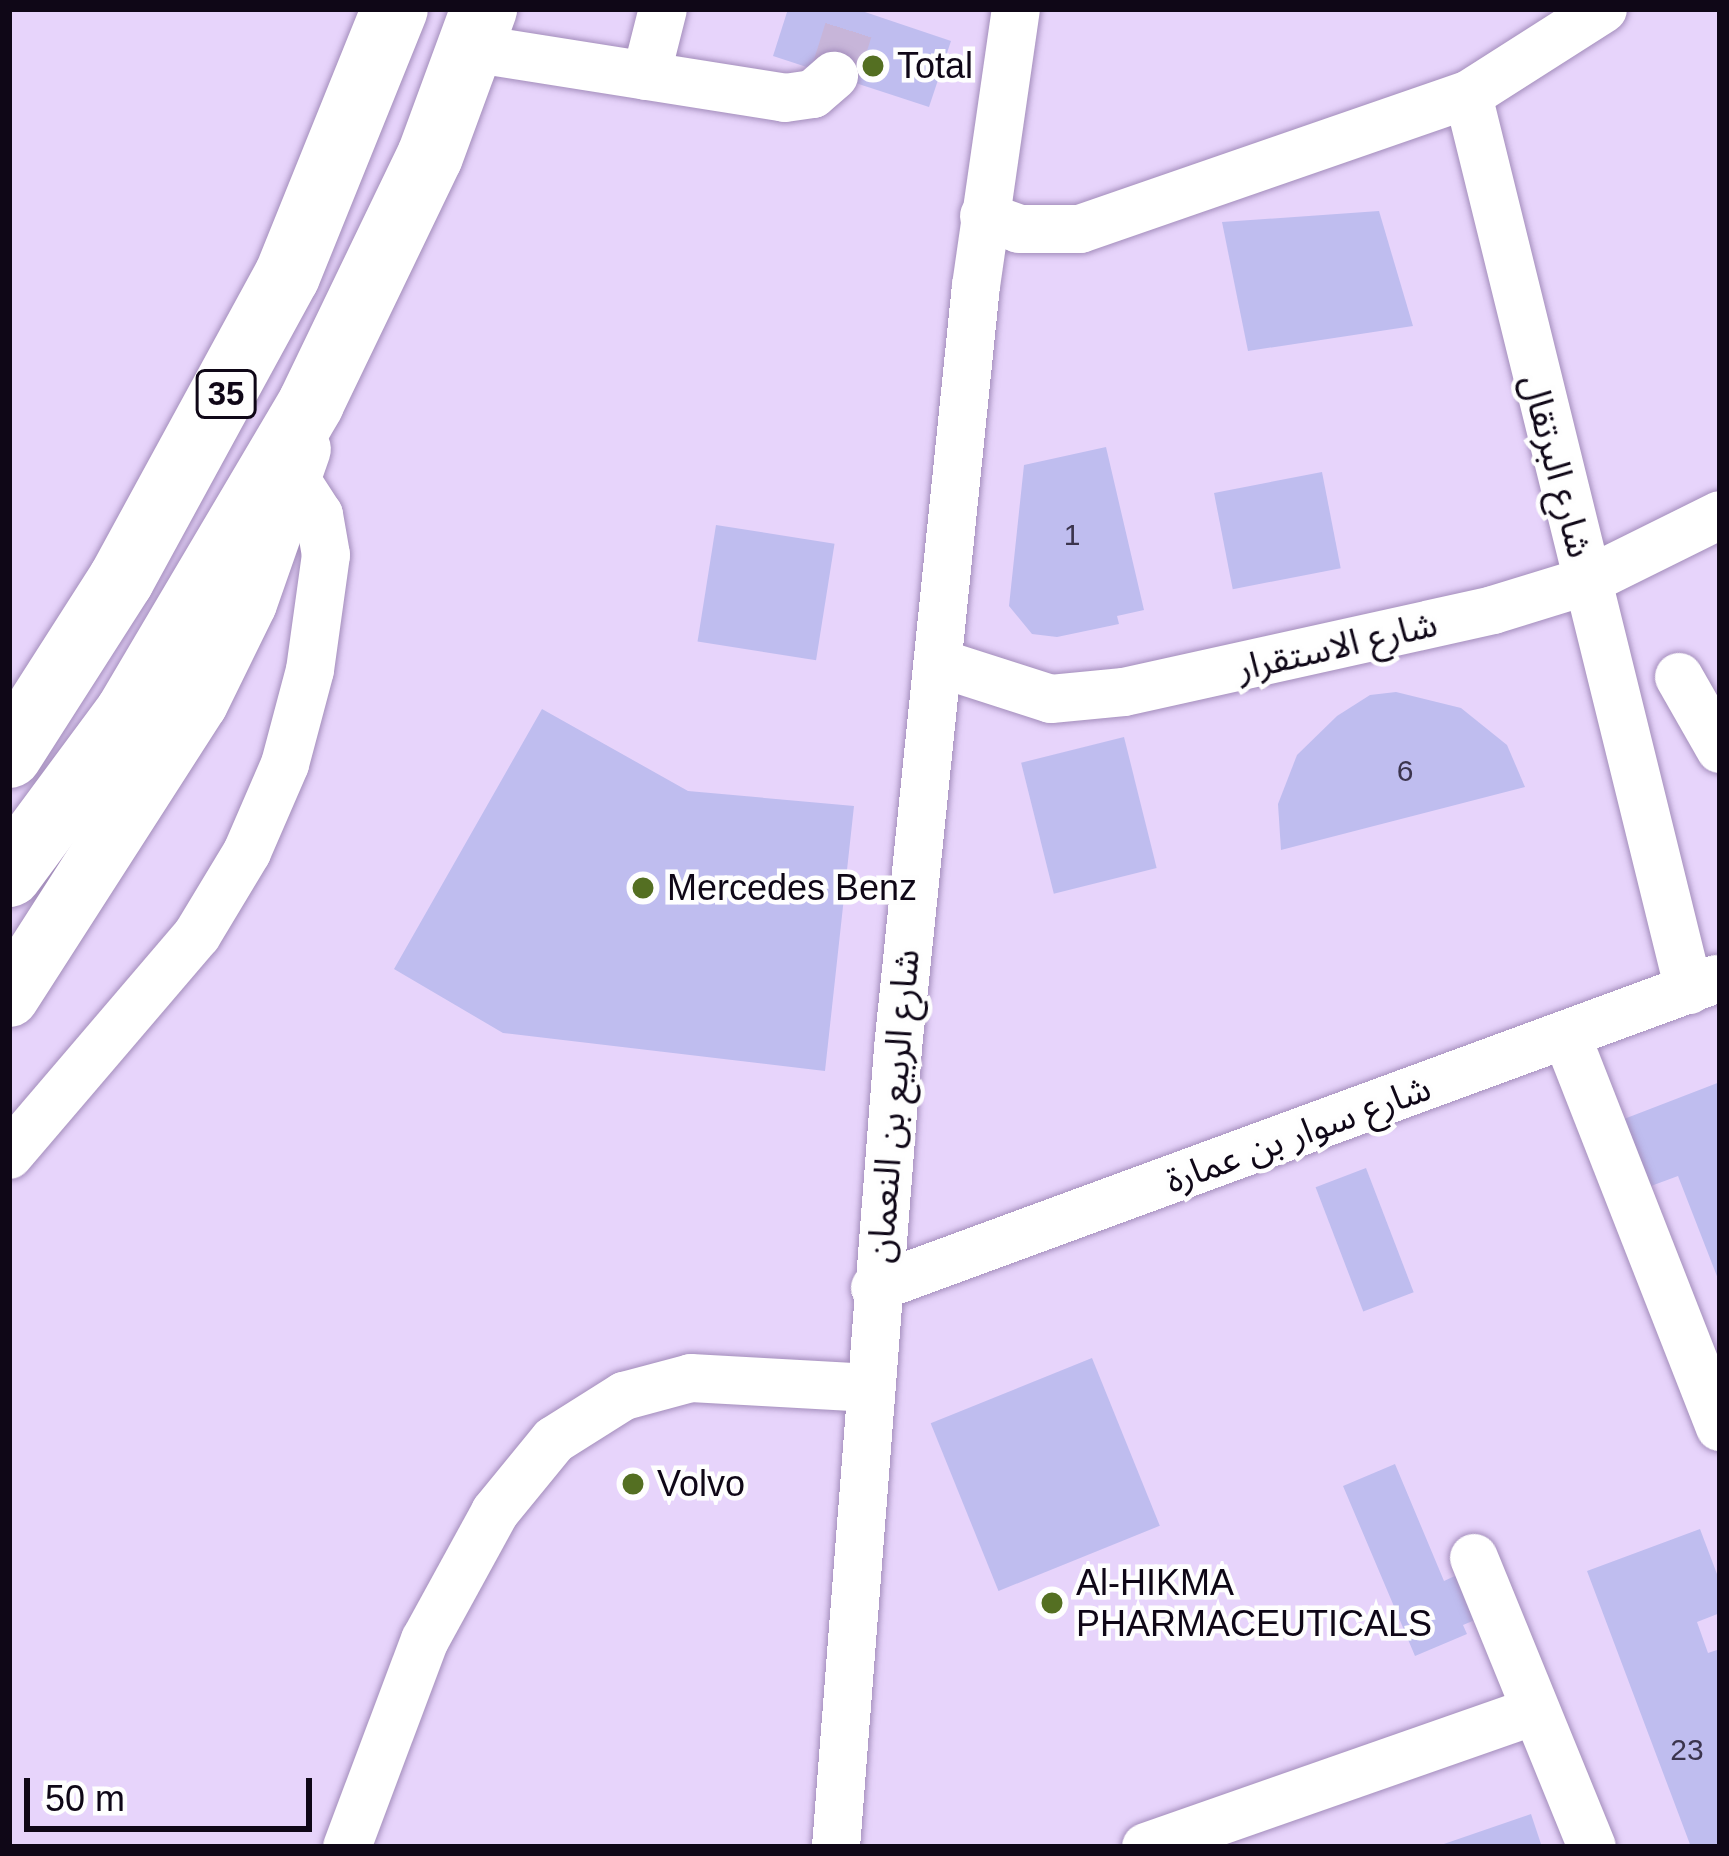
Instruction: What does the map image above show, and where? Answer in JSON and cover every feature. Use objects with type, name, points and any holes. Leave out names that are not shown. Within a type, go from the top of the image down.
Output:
[{"type":"highway","name":"35","points":[[9,754],[122,580],[287,276],[394,9]]},
{"type":"highway","name":"35","points":[[9,874],[128,713],[311,403],[430,156],[478,29]]},
{"type":"main road","points":[[9,997],[198,704],[295,478],[311,403]]},
{"type":"street","points":[[646,76],[663,9]]},
{"type":"street","name":"شارع الربيع بن النعمان","points":[[836,1847],[875,1288],[984,216],[1016,9]]},
{"type":"street","points":[[984,216],[1019,229],[1080,229],[1468,95],[1603,9]]},
{"type":"street","points":[[478,29],[646,76],[785,98],[813,94],[834,76]]},
{"type":"street","name":"شارع البرتقال","points":[[1468,95],[1587,580],[1705,984]]},
{"type":"street","points":[[9,1156],[197,935],[247,852],[285,764],[310,670],[326,555],[319,515],[295,478]]},
{"type":"street","name":"شارع الاستقرار","points":[[942,664],[1026,694],[1078,699],[1299,656],[1587,580],[1720,515]]},
{"type":"street","points":[[1679,677],[1720,749]]},
{"type":"street","name":"شارع سوار بن عمارة","points":[[875,1288],[1705,984]]},
{"type":"street","points":[[1568,1036],[1720,1426]]},
{"type":"street","points":[[347,1847],[424,1640],[495,1512],[554,1440],[624,1396],[691,1378],[871,1388]]},
{"type":"street","points":[[1474,1558],[1592,1847]]},
{"type":"street","points":[[1146,1847],[1535,1711]]},
{"type":"building","name":"Total","points":[[788,9],[856,9],[951,41],[929,107],[773,56]]},
{"type":"building","points":[[1379,211],[1413,326],[1248,351],[1222,222]]},
{"type":"building","points":[[1106,447],[1144,610],[1117,616],[1119,624],[1057,637],[1032,634],[1009,606],[1024,465]]},
{"type":"building","points":[[1322,472],[1341,568],[1233,589],[1214,493]]},
{"type":"building","points":[[716,525],[835,544],[816,660],[698,642]]},
{"type":"building","points":[[1396,692],[1461,708],[1507,745],[1525,787],[1281,850],[1278,804],[1297,755],[1337,716],[1370,695]]},
{"type":"building","name":"Mercedes Benz","points":[[542,709],[688,791],[854,806],[825,1071],[503,1033],[394,969]]},
{"type":"building","points":[[1124,737],[1157,868],[1054,894],[1021,763]]},
{"type":"building","points":[[1720,1082],[1720,1284],[1678,1176],[1651,1186],[1624,1119]]},
{"type":"building","points":[[1366,1168],[1414,1292],[1363,1312],[1316,1187]]},
{"type":"building","points":[[1092,1358],[1160,1526],[998,1591],[931,1423]]},
{"type":"building","points":[[1395,1464],[1444,1581],[1457,1575],[1475,1620],[1463,1625],[1467,1634],[1415,1656],[1343,1486]]},
{"type":"building","points":[[1700,1529],[1720,1582],[1720,1613],[1697,1622],[1708,1653],[1720,1649],[1720,1847],[1691,1847],[1587,1571]]},
{"type":"building","points":[[1531,1814],[1542,1847],[1438,1846]]},
{"type":"tunnel","points":[[834,76],[855,9]]},
{"type":"place","name":"Total","points":[[873,66]]},
{"type":"place","name":"Mercedes Benz","points":[[643,888]]},
{"type":"place","name":"Volvo","points":[[633,1484]]},
{"type":"place","name":"Al-HIKMA PHARMACEUTICALS","points":[[1052,1603]]}]
